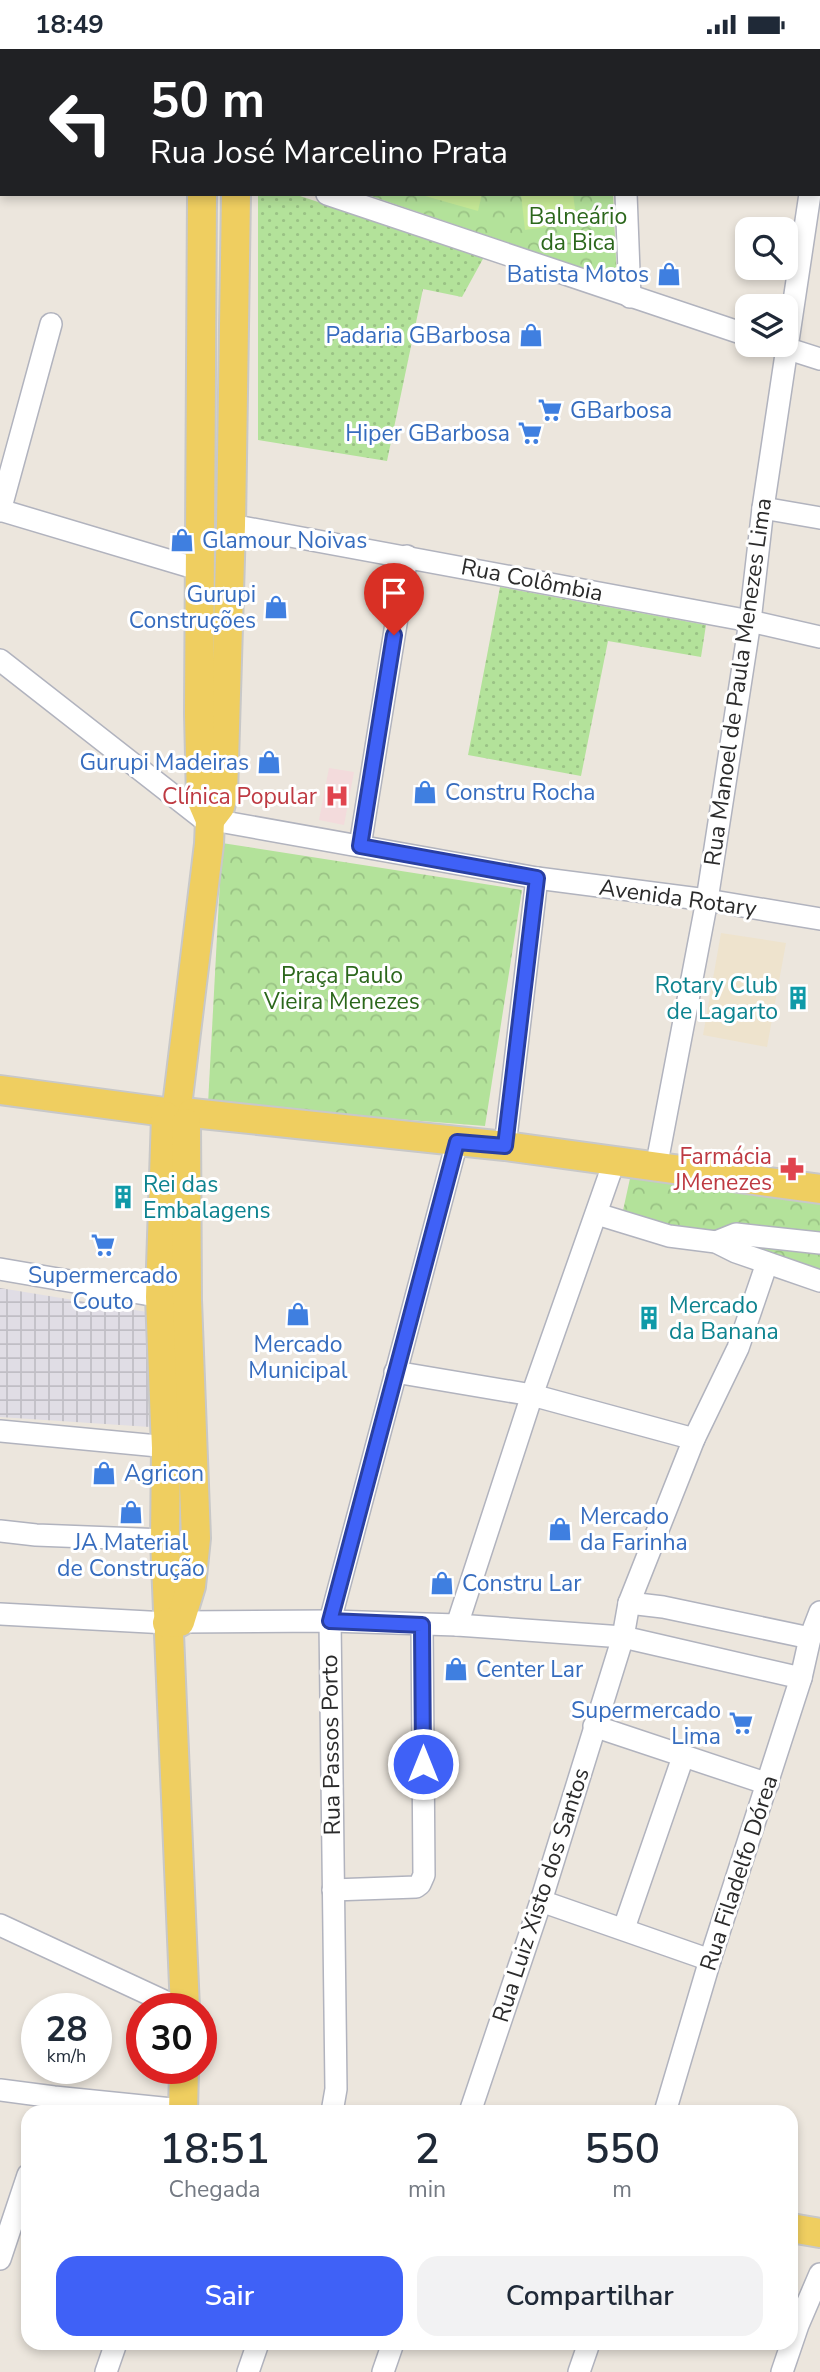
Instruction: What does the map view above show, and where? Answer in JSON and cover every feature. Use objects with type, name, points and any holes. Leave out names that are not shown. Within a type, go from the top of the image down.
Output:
[{"type":"main road","points":[[183,1993],[174,1622],[179,1587],[196,1538],[180,1448],[174,1299],[177,1112],[210,820],[201,799],[202,196]]},
{"type":"main road","points":[[210,820],[220,807],[223,795],[231,525],[236,196]]},
{"type":"main road","points":[[0,1090],[177,1112],[505,1146],[820,1189]]},
{"type":"main road","points":[[179,1587],[165,1540],[180,1448]]},
{"type":"main road","points":[[182,2105],[183,2084]]},
{"type":"main road","points":[[798,2229],[820,2233]]},
{"type":"street","points":[[333,196],[735,331]]},
{"type":"street","points":[[626,196],[630,297]]},
{"type":"street","name":"Rua Manoel de Paula Menezes Lima","points":[[792,294],[810,196]]},
{"type":"street","points":[[51,324],[0,510],[201,570]]},
{"type":"street","points":[[798,352],[820,359]]},
{"type":"street","name":"Rua Manoel de Paula Menezes Lima","points":[[656,1168],[707,900],[750,621],[781,357]]},
{"type":"street","points":[[763,507],[820,518]]},
{"type":"street","name":"Rua Colômbia","points":[[231,525],[750,621],[820,637]]},
{"type":"street","points":[[360,846],[407,557]]},
{"type":"street","points":[[0,660],[202,818],[537,878],[505,1146]]},
{"type":"street","name":"Avenida Rotary","points":[[537,878],[707,900],[820,919]]},
{"type":"street","name":"Rua Passos Porto","points":[[333,2105],[336,2089],[330,1621],[457,1142]]},
{"type":"street","points":[[457,1625],[532,1395],[614,1162]]},
{"type":"street","points":[[597,1214],[669,1236],[716,1241],[736,1252],[820,1281]]},
{"type":"street","points":[[716,1241],[736,1234],[820,1243]]},
{"type":"street","name":"Rua Luiz Xisto dos Santos","points":[[472,2105],[541,1901],[623,1637],[629,1603],[694,1439],[738,1348],[767,1263]]},
{"type":"street","points":[[0,1269],[174,1299]]},
{"type":"street","points":[[395,1372],[532,1395],[694,1439]]},
{"type":"street","points":[[0,1431],[180,1448]]},
{"type":"street","points":[[0,1531],[165,1540]]},
{"type":"street","points":[[629,1603],[814,1635]]},
{"type":"street","name":"Rua Filadelfo Dórea","points":[[666,2105],[820,1612]]},
{"type":"street","points":[[0,1614],[174,1622],[330,1621],[457,1625],[623,1637],[800,1678]]},
{"type":"street","points":[[333,1891],[416,1887],[424,1875],[422,1625]]},
{"type":"street","points":[[594,1726],[768,1783]]},
{"type":"street","points":[[624,1928],[683,1757]]},
{"type":"street","points":[[541,1901],[710,1960]]},
{"type":"street","points":[[0,1926],[148,1993]]},
{"type":"street","points":[[0,2090],[52,2105]]},
{"type":"street","points":[[0,2259],[21,2196]]},
{"type":"street","points":[[798,2336],[813,2302],[820,2274]]},
{"type":"street","points":[[106,2372],[114,2350]]},
{"type":"street","points":[[248,2372],[256,2350]]},
{"type":"street","points":[[383,2372],[391,2350]]},
{"type":"street","points":[[579,2372],[587,2350]]},
{"type":"street","points":[[782,2372],[792,2350]]},
{"type":"shaded area","name":"Clínica Popular","points":[[329,768],[354,772],[344,825],[319,820]]},
{"type":"shaded area","points":[[721,933],[786,943],[767,1047],[703,1035]]},
{"type":"shaded area","points":[[0,1288],[147,1312],[150,1427],[0,1417]]},
{"type":"green space","points":[[258,196],[300,196],[484,257],[462,297],[423,289],[387,461],[258,440]]},
{"type":"green space","name":"Balneário da Bica","points":[[371,196],[613,196],[617,280]]},
{"type":"green space","points":[[425,196],[482,196],[478,211]]},
{"type":"green space","points":[[521,196],[573,196],[577,223],[525,230]]},
{"type":"green space","points":[[500,587],[706,625],[701,657],[608,641],[581,776],[468,755]]},
{"type":"green space","name":"Praça Paulo Vieira Menezes","points":[[222,843],[522,890],[485,1126],[208,1104]]},
{"type":"green space","points":[[631,1174],[820,1200],[820,1284],[622,1215]]},
{"type":"place","name":"Batista Motos","points":[[669,274]]},
{"type":"place","name":"Padaria GBarbosa","points":[[531,335]]},
{"type":"place","name":"GBarbosa","points":[[550,410]]},
{"type":"place","name":"Hiper GBarbosa","points":[[530,433]]},
{"type":"place","name":"Glamour Noivas","points":[[182,540]]},
{"type":"place","name":"Gurupi Construções","points":[[276,607]]},
{"type":"place","name":"Gurupi Madeiras","points":[[269,762]]},
{"type":"place","name":"Constru Rocha","points":[[425,792]]},
{"type":"place","name":"Clínica Popular","points":[[337,796]]},
{"type":"place","name":"Rotary Club de Lagarto","points":[[798,998]]},
{"type":"place","name":"Farmácia JMenezes","points":[[792,1169]]},
{"type":"place","name":"Rei das Embalagens","points":[[123,1197]]},
{"type":"place","name":"Supermercado Couto","points":[[103,1245]]},
{"type":"place","name":"Mercado Municipal","points":[[298,1314]]},
{"type":"place","name":"Mercado da Banana","points":[[649,1318]]},
{"type":"place","name":"Agricon","points":[[104,1473]]},
{"type":"place","name":"JA Material de Construção","points":[[131,1512]]},
{"type":"place","name":"Mercado da Farinha","points":[[560,1529]]},
{"type":"place","name":"Constru Lar","points":[[442,1583]]},
{"type":"place","name":"Center Lar","points":[[456,1669]]},
{"type":"place","name":"Supermercado Lima","points":[[741,1723]]},
{"type":"route","points":[[394,635],[360,846],[537,878],[505,1146],[457,1142],[330,1621],[422,1625],[423,1764]]}]
